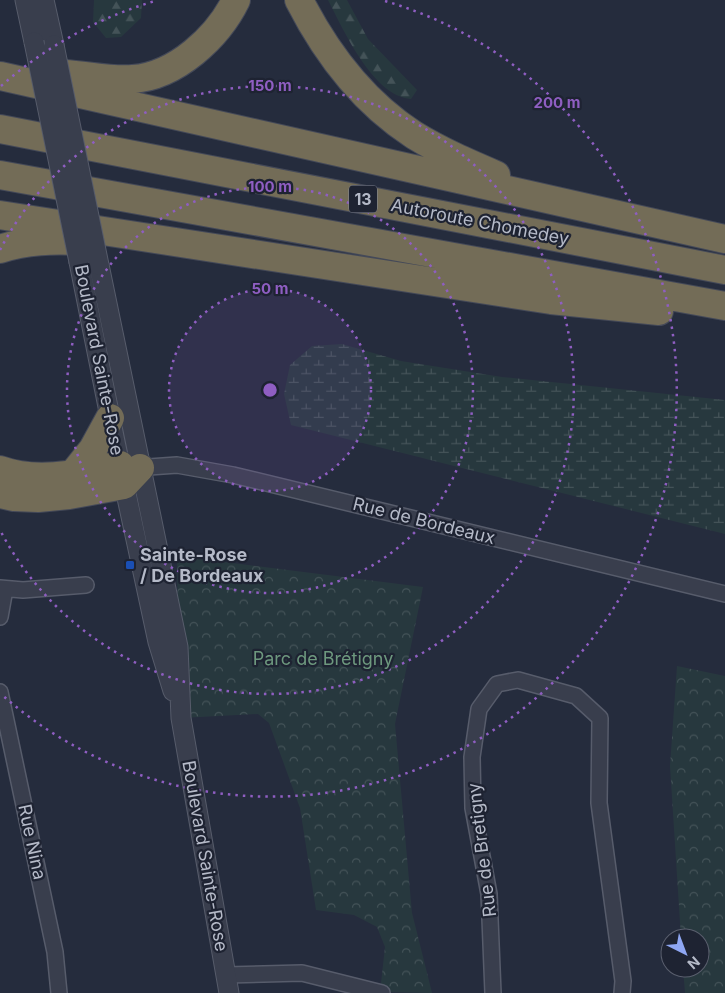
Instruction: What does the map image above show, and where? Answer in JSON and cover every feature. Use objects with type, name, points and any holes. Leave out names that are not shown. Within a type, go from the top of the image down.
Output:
[{"type":"highway","points":[[0,69],[124,80],[148,76],[172,66],[200,47],[221,25],[236,0]]},
{"type":"highway","points":[[299,0],[333,58],[355,83],[389,116],[428,143],[545,198]]},
{"type":"highway","points":[[0,76],[725,239]]},
{"type":"highway","name":"Autoroute Chomedey","points":[[0,129],[725,270]]},
{"type":"highway","name":"13","points":[[0,175],[725,306]]},
{"type":"highway","points":[[0,214],[551,300],[725,317]]},
{"type":"highway","points":[[0,249],[45,241],[86,242],[158,239]]},
{"type":"highway","points":[[73,474],[93,449],[110,418]]},
{"type":"highway","points":[[0,470],[28,476],[128,473]]},
{"type":"highway","points":[[0,494],[27,498],[51,498],[128,473]]},
{"type":"street","name":"Boulevard Sainte-Rose","points":[[25,0],[110,418],[128,473]]},
{"type":"street","name":"Boulevard Sainte-Rose","points":[[44,0],[98,265],[128,473],[158,642],[182,718],[228,984]]},
{"type":"street","name":"Rue de Bordeaux","points":[[128,473],[154,466],[177,466],[233,475],[725,594]]},
{"type":"street","points":[[0,617],[2,588],[23,590],[86,585]]},
{"type":"street","name":"Rue de Bretigny","points":[[494,993],[489,894],[473,808],[472,757],[478,709],[498,684],[518,680],[576,696],[600,718],[599,803],[623,982],[622,993]]},
{"type":"street","name":"Rue Nina","points":[[0,692],[55,952],[59,993]]},
{"type":"street","points":[[228,984],[302,973],[382,993]]},
{"type":"green space","points":[[94,0],[142,0],[141,18],[121,37],[106,38],[93,22]]},
{"type":"green space","points":[[328,0],[347,0],[368,39],[417,90],[411,99],[397,95],[384,87],[372,75],[351,44]]},
{"type":"green space","points":[[342,344],[401,361],[502,377],[725,400],[725,534],[291,425],[284,394],[290,365],[312,346]]},
{"type":"green space","name":"Parc de Brétigny","points":[[177,556],[423,587],[395,724],[412,913],[432,993],[380,992],[385,947],[377,927],[354,915],[316,910],[300,808],[269,723],[258,714],[181,718]]},
{"type":"green space","points":[[677,666],[725,676],[725,993],[685,993],[684,978],[710,978],[710,928],[680,928],[670,766]]},
{"type":"place","name":"Sainte-Rose / De Bordeaux","points":[[130,565]]}]
